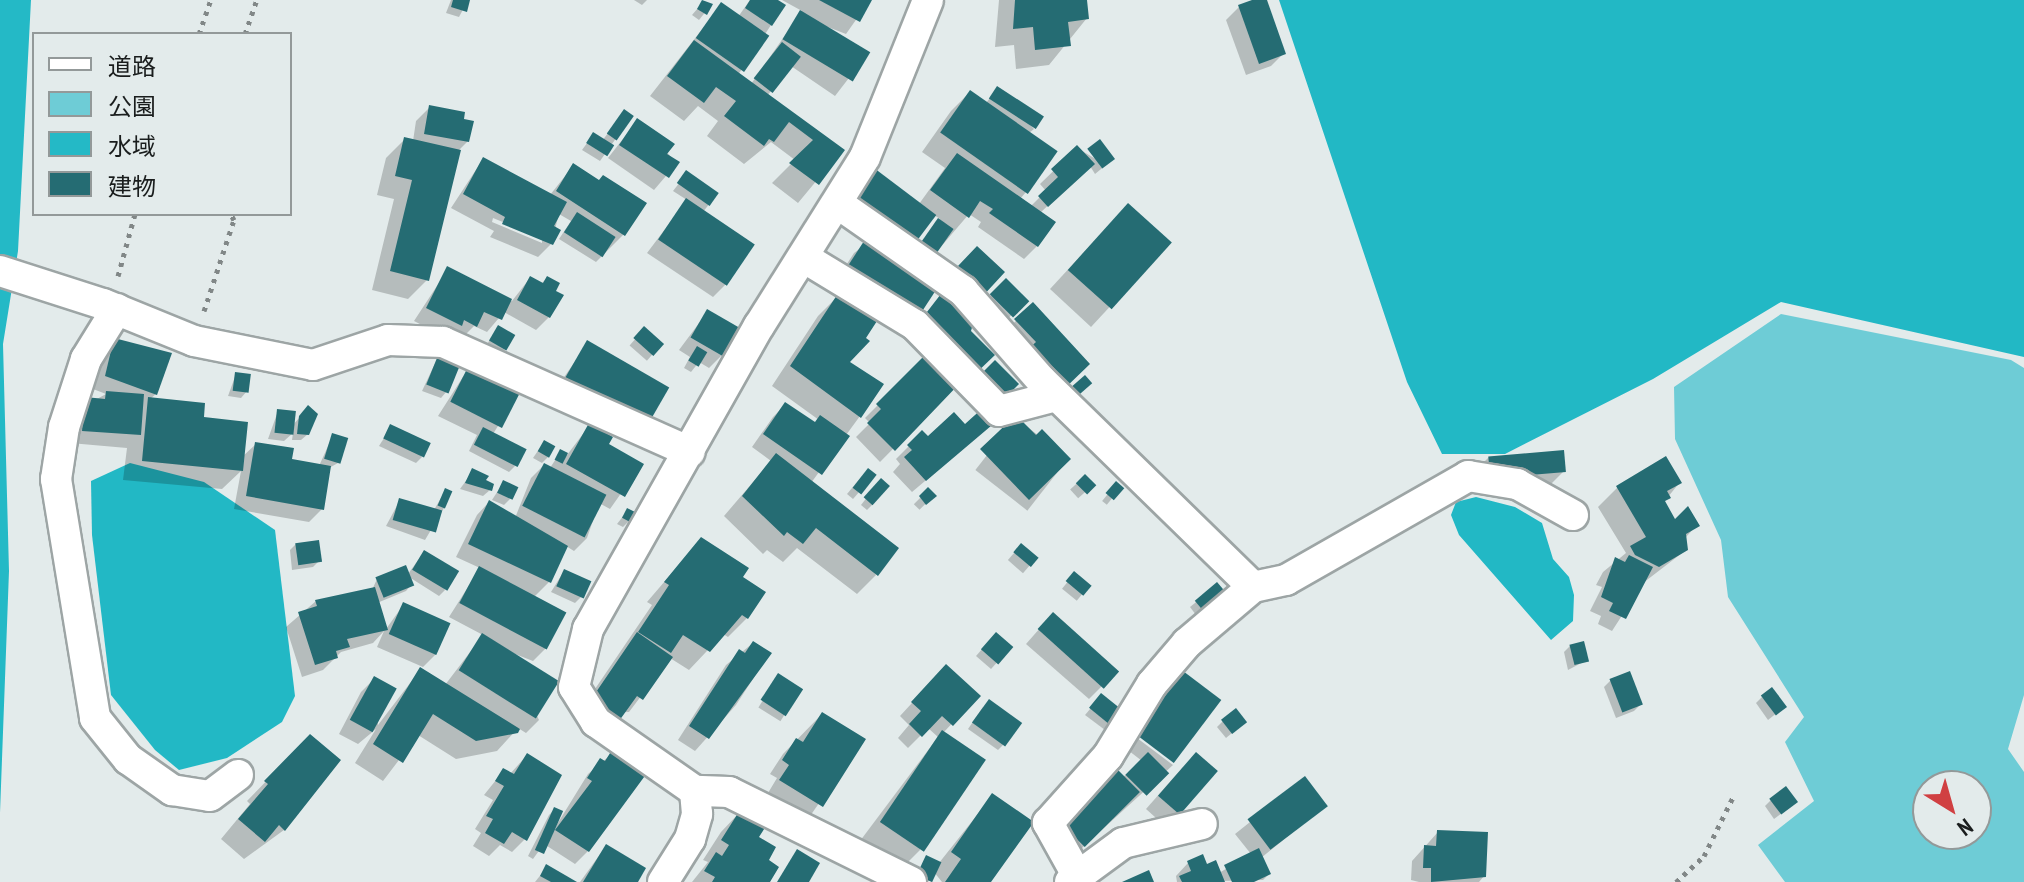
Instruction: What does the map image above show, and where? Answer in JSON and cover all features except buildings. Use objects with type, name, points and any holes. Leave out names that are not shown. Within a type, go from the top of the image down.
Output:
[{"type":"street","points":[[911,882],[729,792],[695,791],[596,722],[574,687],[588,629],[803,257],[865,157],[928,0]]},
{"type":"street","points":[[837,203],[963,291],[1056,396],[1253,587]]},
{"type":"street","points":[[803,257],[915,325],[999,411],[1056,396]]},
{"type":"street","points":[[0,271],[110,306],[194,341],[313,365],[388,340],[443,342],[690,452]]},
{"type":"street","points":[[110,306],[86,359],[64,427],[56,479],[95,718],[128,759],[172,790],[210,796],[238,775]]},
{"type":"street","points":[[1202,824],[1123,843],[1073,878],[1048,831],[1048,823],[1108,756],[1152,684],[1187,643],[1253,587],[1286,580],[1468,476],[1517,484],[1573,515]]},
{"type":"street","points":[[663,882],[690,839],[697,814],[695,791]]},
{"type":"path","points":[[200,32],[211,0]]},
{"type":"path","points":[[246,32],[257,0]]},
{"type":"path","points":[[110,306],[118,263],[134,216]]},
{"type":"path","points":[[194,341],[234,220],[232,216]]},
{"type":"path","points":[[1676,882],[1704,856],[1733,797]]},
{"type":"green space","points":[[1781,314],[2011,360],[2024,368],[2024,695],[2008,749],[2024,772],[2024,882],[1785,882],[1758,845],[1814,801],[1785,742],[1804,717],[1728,597],[1721,540],[1675,439],[1674,387]]},
{"type":"shaded area","points":[[1279,0],[2024,0],[2024,357],[1781,302],[1653,379],[1505,454],[1442,454],[1407,382]]},
{"type":"shaded area","points":[[130,463],[204,482],[275,530],[295,696],[282,722],[227,758],[179,770],[155,750],[111,695],[92,535],[91,481]]},
{"type":"shaded area","points":[[1476,497],[1515,507],[1542,523],[1553,559],[1569,577],[1574,595],[1573,621],[1551,640],[1459,535],[1451,515],[1456,502]]},
{"type":"water","points":[[0,0],[31,0],[18,251],[3,344],[9,571],[0,813]]}]
